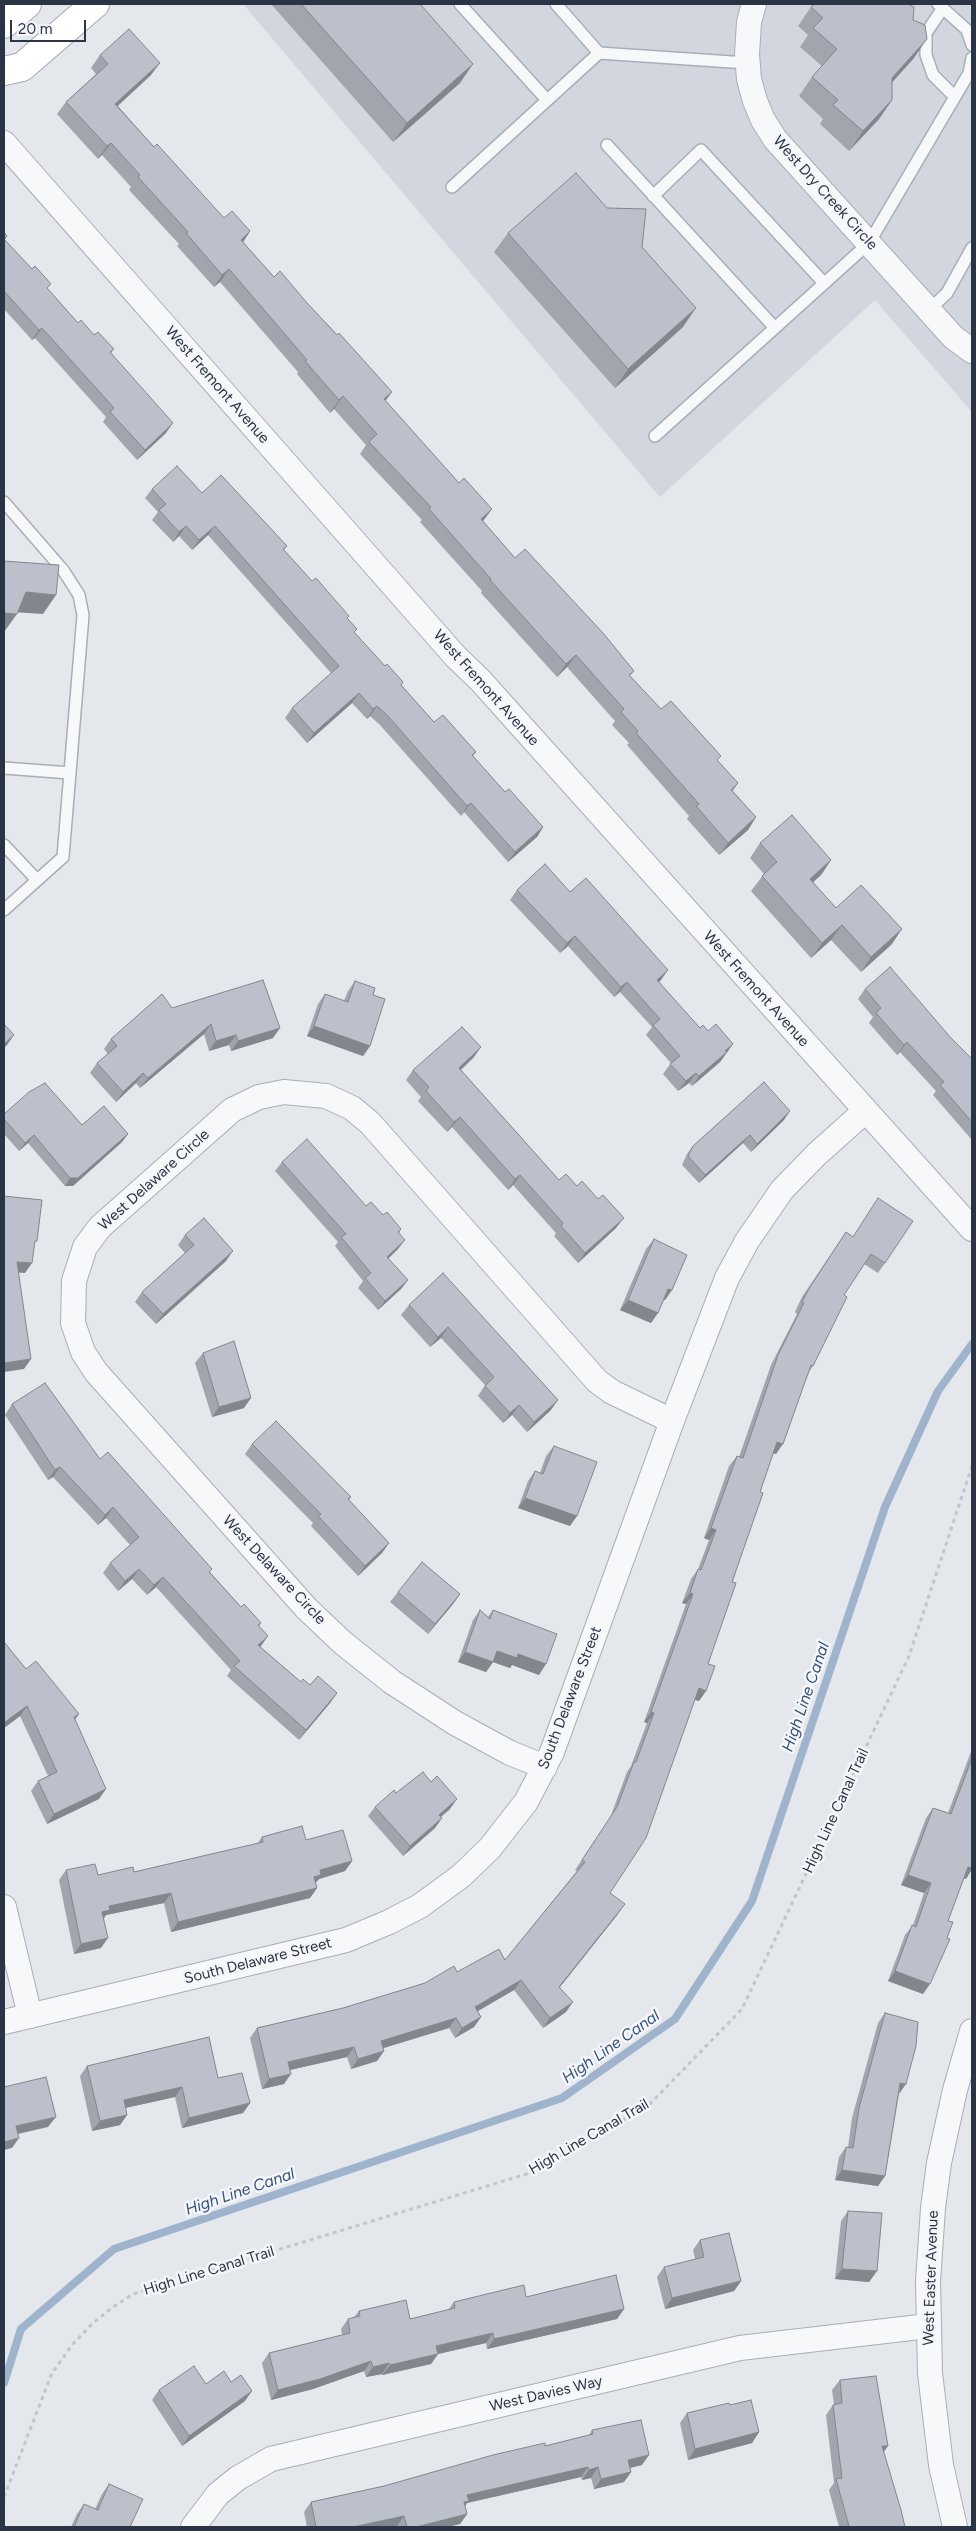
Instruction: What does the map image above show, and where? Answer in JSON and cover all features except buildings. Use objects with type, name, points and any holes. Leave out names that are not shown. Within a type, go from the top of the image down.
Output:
[{"type":"main road","points":[[4,24],[27,4]]},
{"type":"main road","points":[[4,71],[22,67],[94,4]]},
{"type":"street","name":"West Dry Creek Circle","points":[[754,4],[749,22],[747,63],[755,101],[775,139],[953,337],[972,351]]},
{"type":"street","name":"West Fremont Avenue","points":[[4,143],[449,649],[480,680],[972,1229]]},
{"type":"street","name":"West Delaware Circle","points":[[545,1767],[510,1753],[455,1723],[392,1682],[343,1643],[307,1609],[96,1372],[82,1352],[73,1323],[74,1281],[85,1247],[100,1226],[232,1110],[259,1097],[284,1092],[326,1096],[352,1108],[370,1123],[598,1381],[612,1392],[672,1421]]},
{"type":"street","name":"South Delaware Street","points":[[4,2022],[346,1940],[389,1922],[420,1906],[454,1881],[490,1848],[526,1802],[556,1743],[672,1421],[727,1278],[746,1241],[782,1190],[816,1155],[865,1111]]},
{"type":"street","points":[[4,1907],[30,2016]]},
{"type":"street","name":"West Easter Avenue","points":[[955,2527],[941,2465],[930,2373],[928,2281],[934,2199],[955,2090],[972,2031]]},
{"type":"street","name":"West Davies Way","points":[[193,2527],[218,2494],[238,2478],[271,2459],[740,2348],[928,2326]]},
{"type":"lane","points":[[460,4],[547,100]]},
{"type":"lane","points":[[556,4],[599,52],[747,63]]},
{"type":"lane","points":[[954,97],[933,75],[926,55],[926,34],[941,6],[967,30],[972,45]]},
{"type":"lane","points":[[452,187],[599,52]]},
{"type":"lane","points":[[655,436],[869,242],[969,73],[972,58]]},
{"type":"lane","points":[[607,145],[775,328]]},
{"type":"lane","points":[[654,196],[701,150],[824,283]]},
{"type":"lane","points":[[928,310],[947,293],[972,248]]},
{"type":"lane","points":[[4,502],[63,570],[79,595],[83,615],[63,857],[4,910]]},
{"type":"lane","points":[[4,768],[70,772]]},
{"type":"lane","points":[[4,846],[37,880]]},
{"type":"path","name":"High Line Canal Trail","points":[[4,2497],[52,2373],[77,2339],[93,2322],[113,2306],[133,2294],[533,2172],[649,2105],[742,2009],[909,1656],[972,1466]]},
{"type":"shaded area","points":[[243,4],[972,4],[972,412],[875,300],[660,497]]},
{"type":"waterway","name":"High Line Canal","points":[[4,2383],[21,2329],[114,2249],[562,2098],[675,2019],[752,1901],[885,1507],[938,1391],[972,1344]]}]
